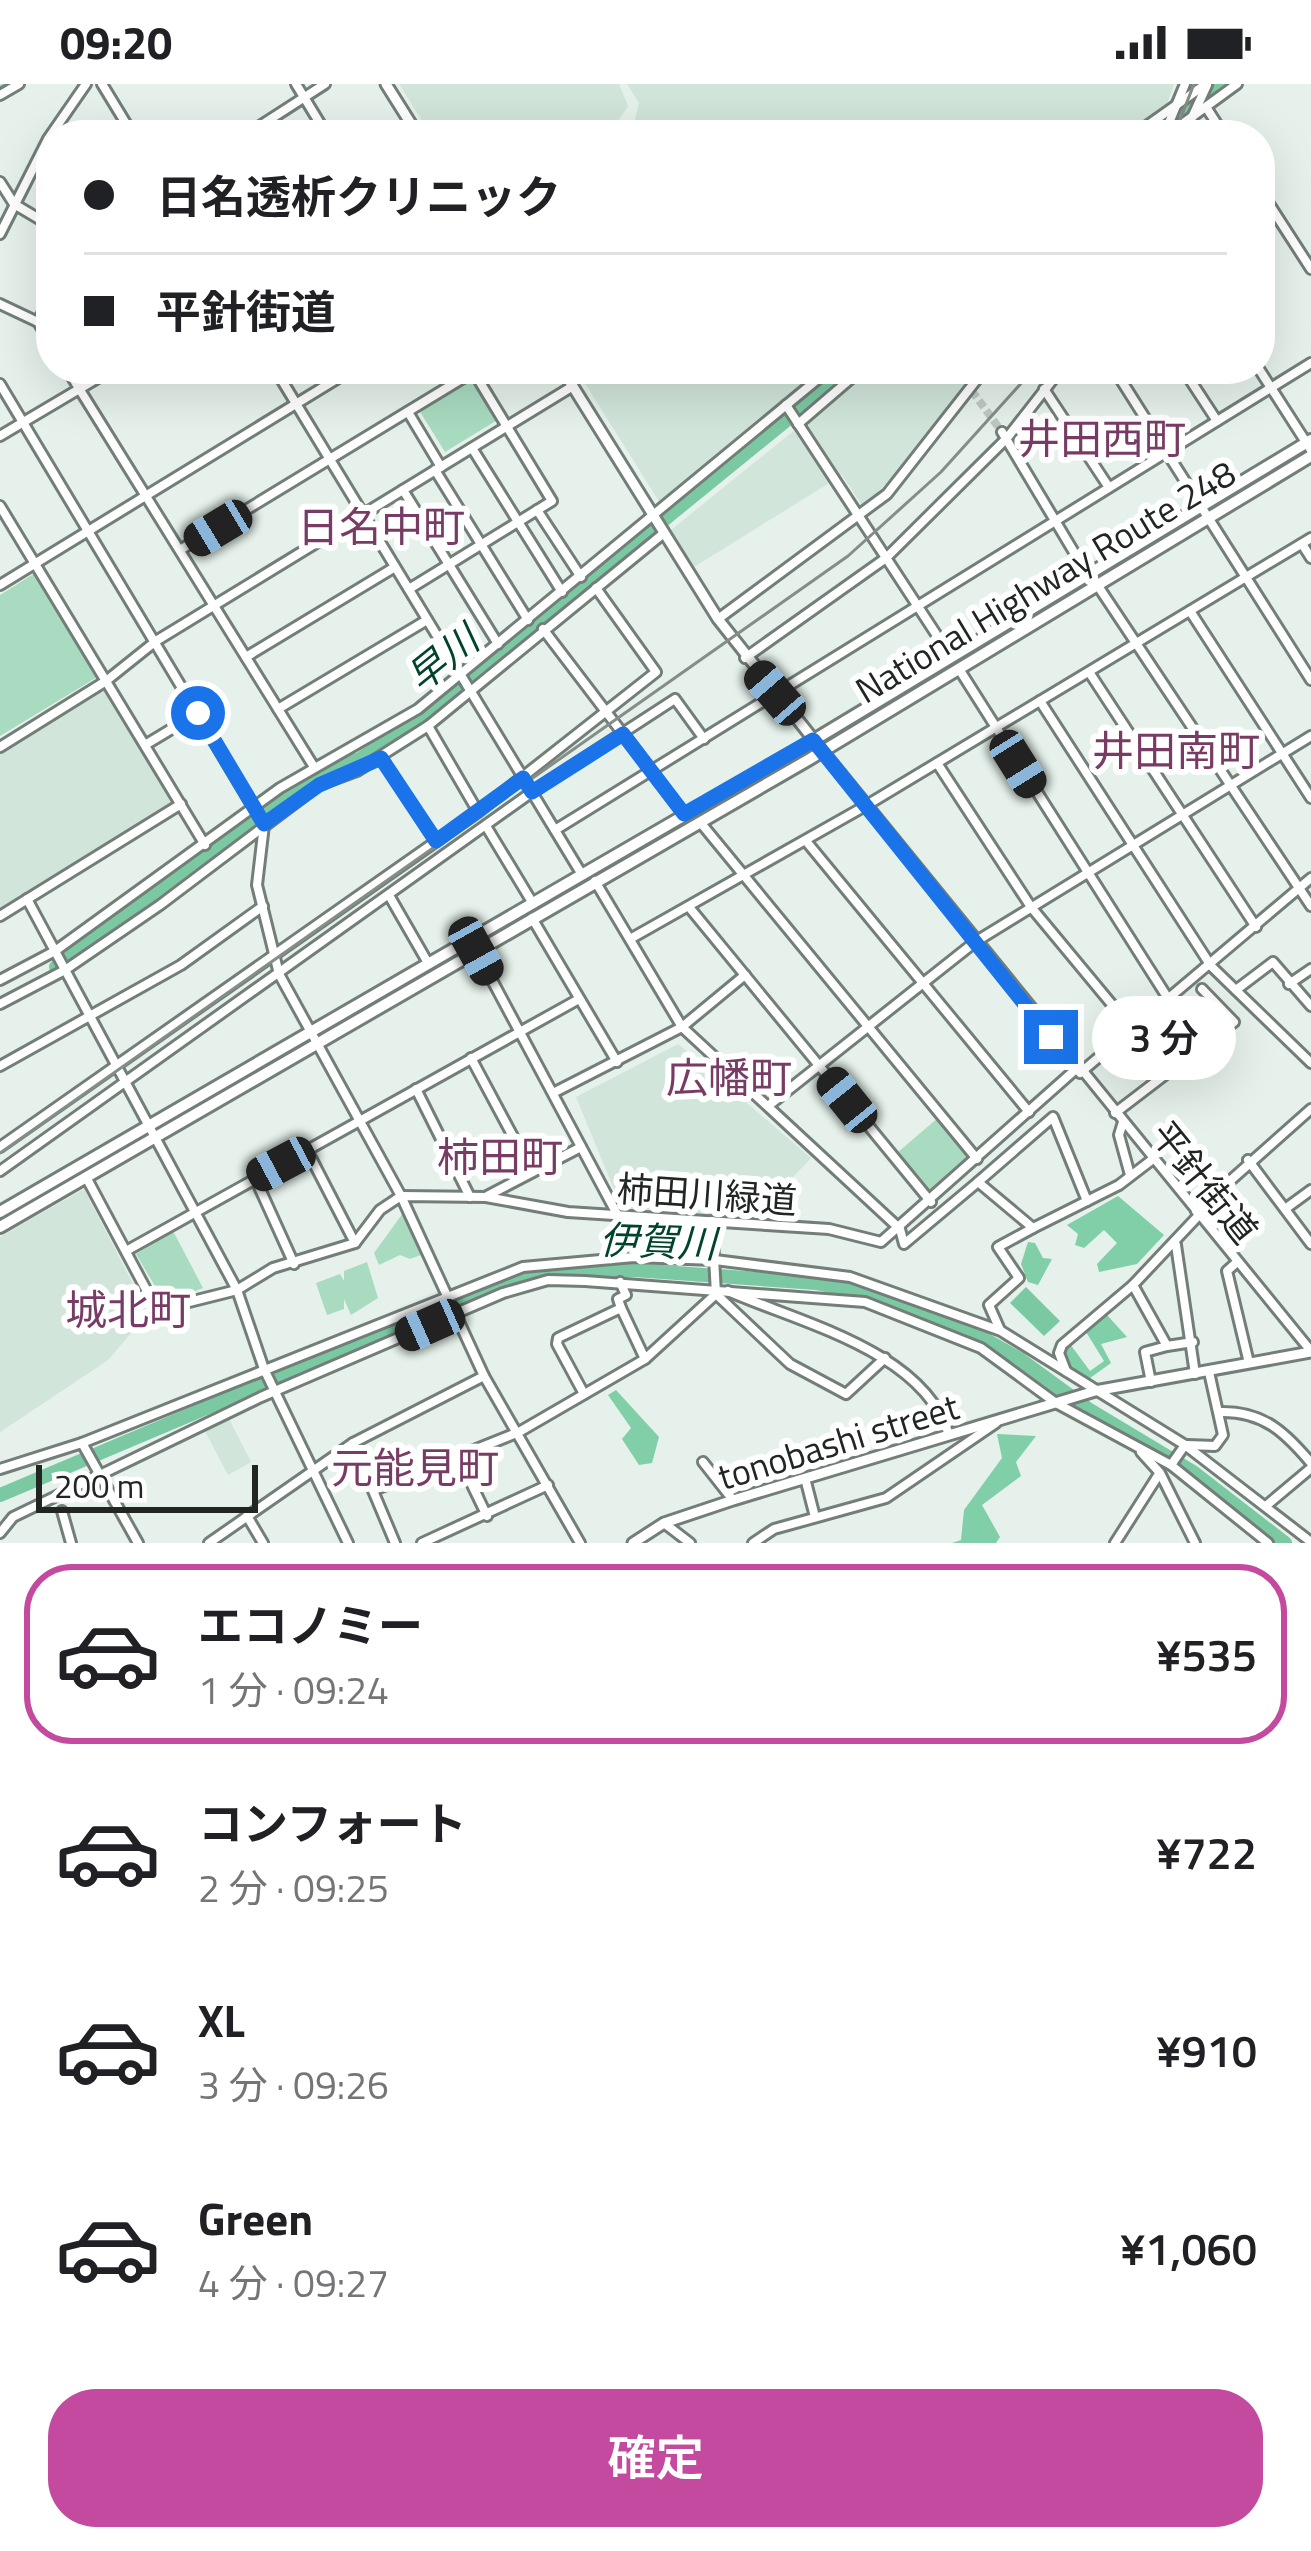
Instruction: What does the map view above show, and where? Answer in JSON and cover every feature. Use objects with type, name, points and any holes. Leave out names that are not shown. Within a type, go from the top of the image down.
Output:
[{"type":"highway","name":"National Highway Route 248","points":[[0,1228],[428,962],[684,814],[959,669],[1098,586],[1310,447]]},
{"type":"highway","name":"National Highway Route 248","points":[[0,1212],[316,1046],[699,821],[1087,574],[1205,513]]},
{"type":"main road","points":[[386,84],[409,120]]},
{"type":"main road","points":[[573,386],[652,515]]},
{"type":"main road","name":"平針街道","points":[[652,515],[745,658],[818,745]]},
{"type":"main road","name":"tonobashi street","points":[[633,1543],[664,1523],[733,1500],[1091,1393],[1311,1351]]},
{"type":"street","points":[[0,95],[19,84]]},
{"type":"street","points":[[64,120],[86,84]]},
{"type":"street","points":[[296,84],[318,120]]},
{"type":"street","points":[[269,120],[325,84]]},
{"type":"street","points":[[1171,120],[1185,84]]},
{"type":"street","points":[[1156,120],[1207,84]]},
{"type":"street","points":[[1190,120],[1207,84]]},
{"type":"street","points":[[1186,120],[1237,84]]},
{"type":"street","points":[[105,86],[124,120]]},
{"type":"street","points":[[1206,106],[1215,120]]},
{"type":"street","points":[[0,234],[36,167]]},
{"type":"street","points":[[0,182],[14,204],[36,217]]},
{"type":"street","points":[[1275,213],[1311,269]]},
{"type":"street","points":[[0,304],[36,321]]},
{"type":"street","points":[[555,830],[915,603],[1311,363]]},
{"type":"street","points":[[0,384],[264,824],[257,885],[279,974],[401,1196],[484,1376],[580,1543]]},
{"type":"street","points":[[77,384],[314,767]]},
{"type":"street","points":[[0,436],[88,384]]},
{"type":"street","points":[[284,384],[581,873]]},
{"type":"street","points":[[0,585],[329,384]]},
{"type":"street","points":[[180,550],[451,384]]},
{"type":"street","points":[[409,589],[552,501],[481,384]]},
{"type":"street","points":[[0,980],[55,951],[314,767],[354,750],[460,674],[812,384]]},
{"type":"street","points":[[798,424],[845,384]]},
{"type":"street","points":[[718,620],[860,519],[912,466],[975,384]]},
{"type":"street","points":[[745,658],[886,558],[1048,384]]},
{"type":"street","points":[[1124,384],[1311,680]]},
{"type":"street","points":[[1193,384],[1217,421]]},
{"type":"street","points":[[1268,384],[1310,447]]},
{"type":"street","points":[[0,747],[106,681],[155,641],[573,386]]},
{"type":"street","points":[[1044,389],[1108,486]]},
{"type":"street","points":[[786,405],[951,657]]},
{"type":"street","points":[[408,412],[528,620]]},
{"type":"street","points":[[1004,435],[1087,574]]},
{"type":"street","points":[[472,448],[562,592]]},
{"type":"street","points":[[403,490],[498,644]]},
{"type":"street","points":[[0,506],[205,845]]},
{"type":"street","points":[[537,510],[580,577]]},
{"type":"street","points":[[0,1004],[65,970],[319,785],[381,758],[428,726],[664,533]]},
{"type":"street","points":[[630,939],[867,806],[1306,541],[1311,558]]},
{"type":"street","points":[[246,657],[395,567]]},
{"type":"street","points":[[1098,586],[1311,906]]},
{"type":"street","points":[[0,1147],[478,812],[656,672],[596,588]]},
{"type":"street","points":[[1190,611],[1311,798]]},
{"type":"street","points":[[278,709],[427,620]]},
{"type":"street","points":[[543,629],[684,814]]},
{"type":"street","points":[[959,669],[1169,1000]]},
{"type":"street","points":[[1089,672],[1256,927]]},
{"type":"street","points":[[0,1172],[532,792],[675,698],[704,739]]},
{"type":"street","points":[[1040,701],[1210,966],[1311,1063]]},
{"type":"street","points":[[145,745],[198,713]]},
{"type":"street","points":[[428,726],[478,812]]},
{"type":"street","points":[[768,1106],[975,942],[1311,736]]},
{"type":"street","name":"平針街道","points":[[818,745],[1078,1071],[1311,1351]]},
{"type":"street","points":[[381,758],[436,841]]},
{"type":"street","points":[[937,763],[1030,908],[1132,1030]]},
{"type":"street","points":[[0,916],[181,804]]},
{"type":"street","points":[[699,821],[977,1160]]},
{"type":"street","points":[[486,826],[532,902]]},
{"type":"street","points":[[806,841],[1029,1112]]},
{"type":"street","points":[[595,881],[682,1028],[900,1229],[1029,1112],[1311,878]]},
{"type":"street","points":[[390,896],[428,962]]},
{"type":"street","points":[[28,899],[237,1290],[274,1391],[348,1543]]},
{"type":"street","points":[[0,1066],[181,965],[263,906]]},
{"type":"street","points":[[689,907],[931,1202]]},
{"type":"street","points":[[532,918],[617,1061]]},
{"type":"street","points":[[476,951],[618,1215]]},
{"type":"street","points":[[1236,991],[1269,962],[1311,1006]]},
{"type":"street","points":[[1289,984],[1311,969]]},
{"type":"street","points":[[553,1093],[682,1028],[745,975]]},
{"type":"street","points":[[1115,1113],[1234,1022],[1202,989]]},
{"type":"street","points":[[125,1251],[579,999]]},
{"type":"street","points":[[471,1058],[532,1172]]},
{"type":"street","points":[[416,1089],[470,1197]]},
{"type":"street","points":[[1066,1372],[1059,1353],[1062,1345],[1175,1244],[1197,1213],[1249,1160],[1311,1109]]},
{"type":"street","points":[[1033,1228],[978,1182],[1053,1117],[1087,1201]]},
{"type":"street","points":[[1123,1122],[1119,1135],[1130,1175]]},
{"type":"street","points":[[487,1197],[581,1147]]},
{"type":"street","points":[[307,1150],[355,1243]]},
{"type":"street","points":[[1001,1331],[989,1304],[1019,1278],[998,1247],[1087,1201],[1153,1159]]},
{"type":"street","points":[[1249,1160],[1311,1244]]},
{"type":"street","points":[[86,1177],[157,1310],[237,1290],[273,1268],[355,1243],[380,1210],[401,1196]]},
{"type":"street","points":[[255,1178],[294,1264]]},
{"type":"street","name":"柿田川緑道","points":[[401,1196],[487,1197],[618,1215],[829,1229],[881,1242],[900,1229],[904,1244],[978,1182]]},
{"type":"street","points":[[1285,1209],[1311,1190]]},
{"type":"street","points":[[712,1221],[718,1290],[790,1364],[846,1394],[885,1358]]},
{"type":"street","points":[[1175,1244],[1195,1374]]},
{"type":"street","points":[[0,1468],[82,1443],[523,1267],[578,1259],[715,1260],[850,1277],[1001,1331],[1091,1393],[1185,1445],[1311,1542]]},
{"type":"street","points":[[1236,1263],[1227,1271],[1249,1365]]},
{"type":"street","points":[[0,1532],[13,1517],[96,1473],[274,1391],[452,1315],[548,1280],[842,1298],[919,1320],[981,1348],[1060,1402],[1171,1466],[1268,1543]]},
{"type":"street","points":[[620,1282],[626,1295],[618,1299],[645,1359]]},
{"type":"street","points":[[1132,1285],[1168,1346]]},
{"type":"street","points":[[718,1290],[901,1366],[936,1402],[949,1435]]},
{"type":"street","points":[[374,1490],[519,1432],[645,1359],[718,1290]]},
{"type":"street","points":[[584,1394],[556,1344],[558,1337],[621,1308]]},
{"type":"street","points":[[1151,1382],[1145,1352],[1193,1342]]},
{"type":"street","points":[[1185,1445],[1215,1446],[1223,1435],[1209,1372]]},
{"type":"street","points":[[209,1543],[352,1443],[484,1376]]},
{"type":"street","points":[[1220,1412],[1239,1411],[1280,1426],[1311,1466],[1267,1505]]},
{"type":"street","points":[[753,1543],[774,1529],[886,1498],[997,1423]]},
{"type":"street","points":[[82,1443],[138,1543]]},
{"type":"street","points":[[352,1443],[395,1543]]},
{"type":"street","points":[[1134,1445],[1160,1473],[1195,1543]]},
{"type":"street","points":[[1171,1466],[1185,1445]]},
{"type":"street","points":[[459,1458],[488,1516]]},
{"type":"street","points":[[703,1462],[733,1500]]},
{"type":"street","points":[[1115,1543],[1160,1473]]},
{"type":"street","points":[[806,1478],[814,1517]]},
{"type":"street","points":[[422,1543],[548,1485]]},
{"type":"street","points":[[62,1511],[71,1543]]},
{"type":"street","points":[[248,1516],[263,1543]]},
{"type":"street","points":[[664,1523],[689,1543]]},
{"type":"shaded area","points":[[399,84],[619,84],[628,106],[619,120],[422,120]]},
{"type":"shaded area","points":[[627,84],[1174,84],[1165,109],[1149,120],[635,120],[639,103]]},
{"type":"shaded area","points":[[462,384],[477,384],[499,419],[445,452],[419,410]]},
{"type":"shaded area","points":[[585,384],[805,384],[660,503]]},
{"type":"shaded area","points":[[851,384],[969,384],[909,461],[863,507],[842,475],[694,567],[671,530]]},
{"type":"shaded area","points":[[35,573],[99,676],[0,736],[0,595]]},
{"type":"shaded area","points":[[105,689],[173,801],[0,908],[0,754]]},
{"type":"shaded area","points":[[678,1044],[811,1158],[754,1218],[623,1211],[576,1097]]},
{"type":"shaded area","points":[[939,1117],[970,1155],[929,1191],[897,1153]]},
{"type":"shaded area","points":[[84,1189],[148,1313],[108,1360],[0,1432],[0,1237]]},
{"type":"shaded area","points":[[1118,1196],[1164,1235],[1137,1264],[1099,1272],[1097,1264],[1117,1243],[1104,1230],[1084,1248],[1075,1245],[1078,1234],[1067,1225]]},
{"type":"shaded area","points":[[403,1213],[421,1255],[410,1259],[400,1255],[379,1265],[374,1253]]},
{"type":"shaded area","points":[[173,1231],[203,1288],[165,1303],[136,1254]]},
{"type":"shaded area","points":[[1028,1242],[1035,1243],[1043,1258],[1052,1259],[1038,1285],[1028,1282],[1021,1264]]},
{"type":"shaded area","points":[[367,1262],[378,1298],[351,1315],[344,1299],[344,1309],[327,1315],[316,1283],[340,1274],[344,1281],[344,1271]]},
{"type":"shaded area","points":[[1026,1287],[1060,1321],[1044,1336],[1010,1303]]},
{"type":"shaded area","points":[[1107,1315],[1127,1337],[1101,1344],[1111,1363],[1086,1381],[1070,1370],[1064,1349],[1070,1344],[1090,1371],[1104,1361],[1086,1332]]},
{"type":"shaded area","points":[[616,1390],[659,1437],[652,1463],[639,1465],[622,1439],[631,1428],[608,1395]]},
{"type":"shaded area","points":[[228,1417],[251,1462],[228,1475],[204,1429]]},
{"type":"shaded area","points":[[997,1434],[1036,1436],[1016,1462],[1021,1476],[982,1505],[1000,1537],[996,1543],[952,1543],[961,1540],[964,1510],[1002,1458]]},
{"type":"waterway","points":[[0,87],[6,84]]},
{"type":"waterway","name":"早川","points":[[1170,120],[1222,84]]},
{"type":"waterway","name":"早川","points":[[56,967],[320,771],[360,759],[423,716],[831,384]]},
{"type":"waterway","name":"伊賀川","points":[[0,1495],[497,1285],[564,1271],[634,1270],[816,1283],[882,1297],[972,1332],[1193,1472],[1285,1543]]},
{"type":"tunnel","points":[[972,391],[1002,432]]},
{"type":"railway","points":[[1180,120],[1194,84]]},
{"type":"railway","points":[[0,1153],[848,556],[941,472],[1020,384]]},
{"type":"district","name":"井田西町","points":[[1102,438]]},
{"type":"district","name":"日名中町","points":[[381,526]]},
{"type":"district","name":"井田南町","points":[[1176,750]]},
{"type":"district","name":"広幡町","points":[[729,1077]]},
{"type":"district","name":"柿田町","points":[[500,1156]]},
{"type":"district","name":"城北町","points":[[128,1309]]},
{"type":"district","name":"元能見町","points":[[415,1467]]},
{"type":"route","points":[[198,713],[264,824],[319,785],[381,758],[436,841],[523,778],[532,792],[623,734],[684,814],[813,740],[1051,1037]]}]
